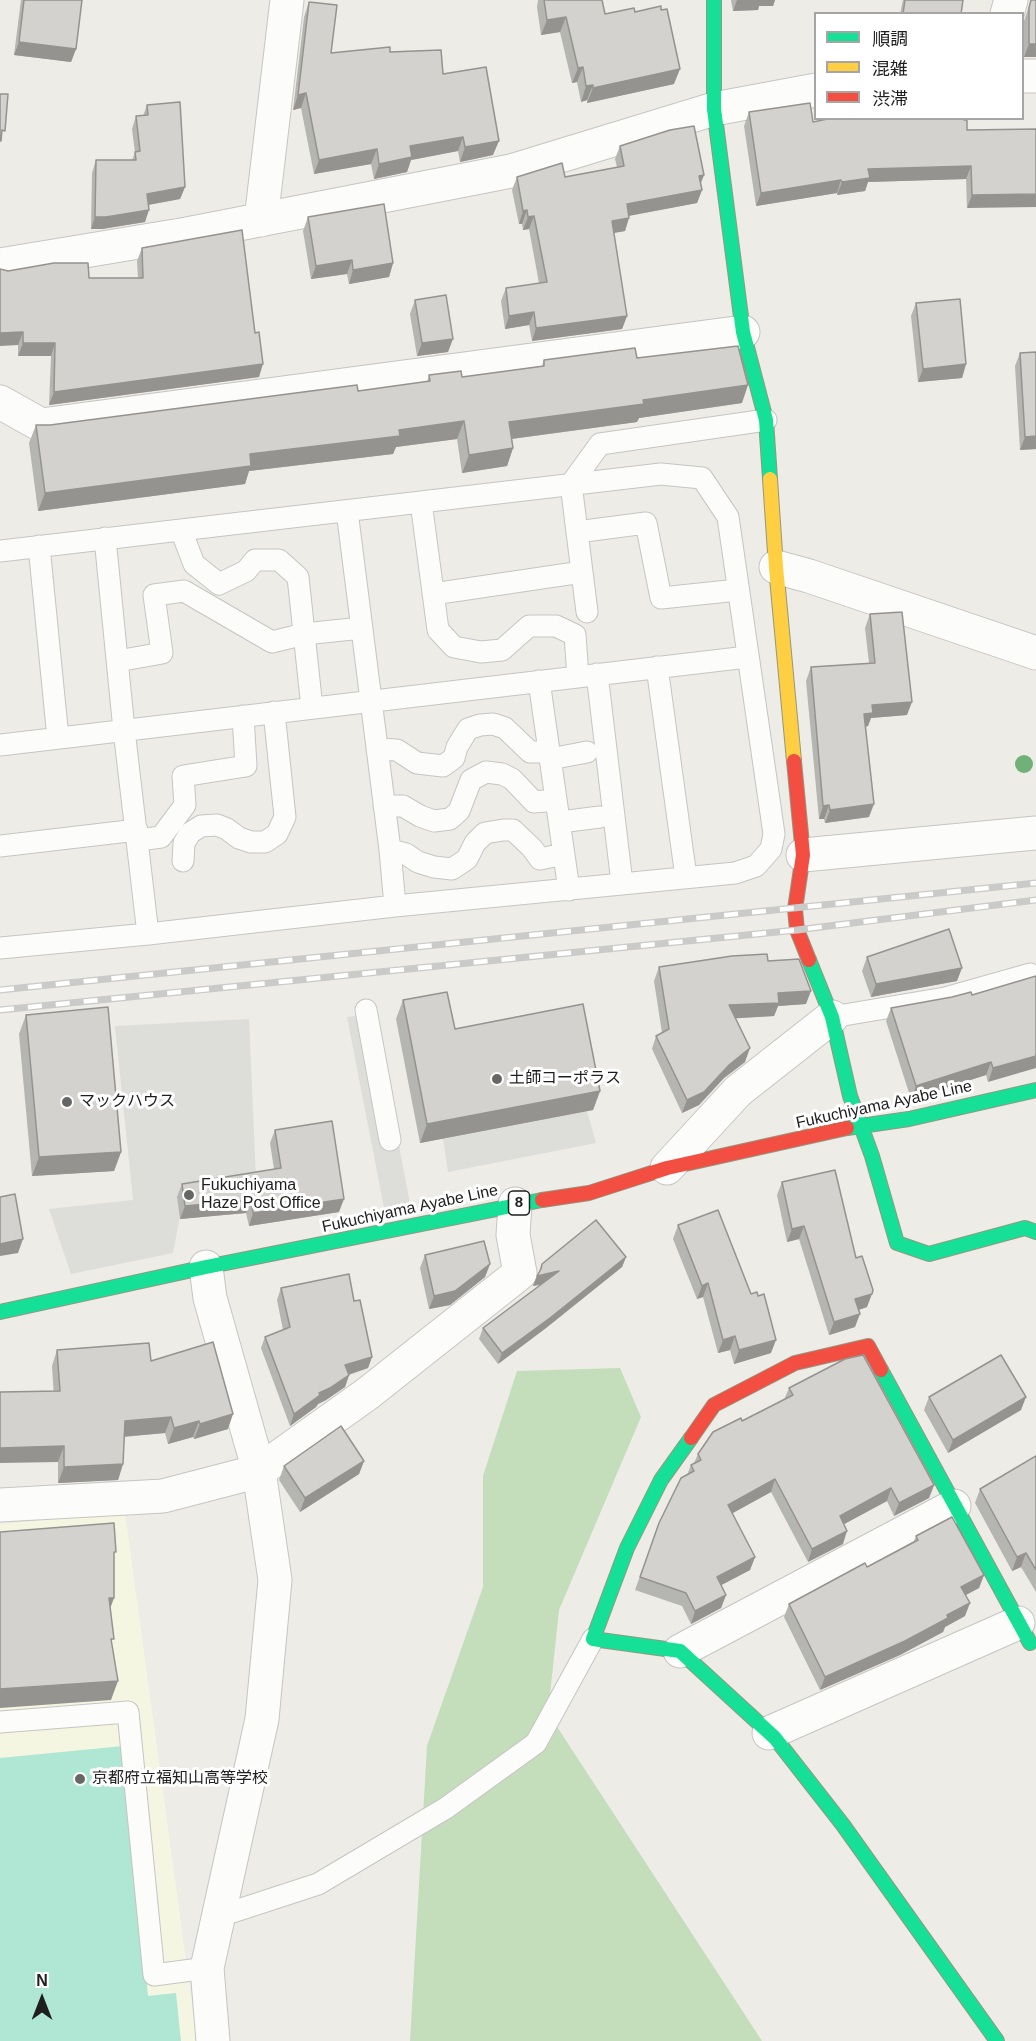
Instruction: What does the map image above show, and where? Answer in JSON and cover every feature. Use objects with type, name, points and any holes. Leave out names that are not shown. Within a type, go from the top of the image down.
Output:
[{"type":"street","points":[[261,220],[286,0]]},
{"type":"street","points":[[714,0],[714,109],[744,332],[766,420],[776,567],[803,855],[795,909],[797,930],[832,1017],[859,1125],[872,1156],[897,1243],[929,1254],[1025,1228],[1036,1232]]},
{"type":"street","points":[[0,266],[261,220],[511,171],[714,109],[814,90]]},
{"type":"street","points":[[0,402],[41,425],[744,332]]},
{"type":"street","points":[[776,567],[1036,653]]},
{"type":"street","points":[[803,855],[1036,833]]},
{"type":"street","points":[[667,1167],[738,1091],[832,1017]]},
{"type":"street","name":"Fukuchiyama Ayabe Line","points":[[0,1312],[515,1204],[589,1193],[667,1167],[859,1125],[909,1119],[1036,1090]]},
{"type":"street","points":[[0,1505],[163,1496],[259,1471],[367,1394],[520,1273],[513,1235],[515,1204]]},
{"type":"street","points":[[206,1267],[210,1298],[259,1471],[275,1580],[261,1719],[207,1968],[213,2041]]},
{"type":"street","points":[[769,1733],[1030,1640],[954,1506],[868,1346],[795,1363],[714,1405],[661,1480],[627,1548],[593,1639],[680,1651],[769,1733],[843,1825],[997,2041]]},
{"type":"street","points":[[680,1651],[954,1506]]},
{"type":"lane","points":[[587,612],[571,484],[600,444],[766,420]]},
{"type":"lane","points":[[0,551],[661,474],[702,478],[728,517],[774,834],[771,849],[756,866],[735,873],[0,948]]},
{"type":"lane","points":[[421,502],[438,630],[454,646],[481,652],[502,650],[529,626],[556,626],[575,635],[588,675],[622,883]]},
{"type":"lane","points":[[347,511],[395,906]]},
{"type":"lane","points":[[577,532],[646,523],[661,598],[738,590]]},
{"type":"lane","points":[[181,530],[194,564],[219,584],[246,571],[255,560],[279,560],[298,577],[312,708]]},
{"type":"lane","points":[[105,538],[124,730],[148,934]]},
{"type":"lane","points":[[39,546],[58,738]]},
{"type":"lane","points":[[433,594],[582,572]]},
{"type":"lane","points":[[118,661],[162,653],[154,595],[184,591],[272,642],[304,634],[362,628]]},
{"type":"lane","points":[[0,745],[747,657]]},
{"type":"lane","points":[[657,667],[686,877]]},
{"type":"lane","points":[[539,681],[569,890]]},
{"type":"lane","points":[[183,861],[184,843],[190,833],[201,826],[217,825],[251,842],[265,842],[277,834],[285,817],[274,712]]},
{"type":"lane","points":[[0,846],[138,835],[161,837],[185,805],[183,776],[246,766],[243,716]]},
{"type":"lane","points":[[377,749],[397,750],[417,763],[442,766],[454,758],[457,747],[468,729],[493,724],[505,728],[530,752],[550,755],[587,752]]},
{"type":"lane","points":[[384,806],[403,806],[434,821],[450,819],[459,811],[471,780],[486,772],[502,774],[512,779],[534,802],[556,800]]},
{"type":"lane","points":[[560,822],[600,818]]},
{"type":"lane","points":[[390,850],[406,854],[418,862],[434,867],[452,868],[467,859],[475,843],[485,833],[513,830],[540,859],[564,854]]},
{"type":"lane","points":[[832,1017],[945,998],[1029,974]]},
{"type":"lane","points":[[366,1010],[390,1140]]},
{"type":"lane","points":[[220,1916],[318,1884],[446,1808],[536,1743],[593,1639]]},
{"type":"lane","points":[[0,1722],[128,1712],[154,1974],[207,1968]]},
{"type":"shaded area","points":[[374,1014],[411,1209],[385,1213],[347,1017]]},
{"type":"shaded area","points":[[249,1019],[256,1179],[185,1189],[173,1253],[71,1274],[49,1209],[133,1200],[115,1026]]},
{"type":"shaded area","points":[[587,1111],[596,1143],[448,1172],[443,1139]]},
{"type":"shaded area","name":"京都府立福知山高等学校","points":[[125,1513],[197,2041],[0,2041],[0,1524]]},
{"type":"green space","points":[[620,1368],[641,1417],[559,1610],[548,1713],[762,2041],[410,2041],[427,1746],[483,1587],[483,1476],[517,1371]]},
{"type":"green space","points":[[123,1746],[148,1996],[176,1993],[181,2041],[0,2041],[0,1758]]},
{"type":"building","points":[[24,0],[82,0],[76,49],[19,42]]},
{"type":"building","points":[[544,0],[602,0],[605,14],[634,8],[635,12],[661,6],[661,10],[667,9],[680,69],[593,88],[593,85],[586,86],[583,67],[578,68],[566,17],[547,20]]},
{"type":"building","points":[[905,0],[963,0],[961,12],[903,12]]},
{"type":"building","points":[[1031,0],[1036,0],[1036,44],[1029,44]]},
{"type":"building","points":[[309,2],[337,5],[331,53],[390,47],[390,52],[441,50],[443,74],[486,67],[499,141],[465,147],[463,137],[410,146],[412,157],[379,164],[377,149],[319,160],[306,93],[298,95]]},
{"type":"building","points":[[0,94],[8,94],[5,131],[2,130],[1,141],[0,141]]},
{"type":"building","points":[[180,102],[185,187],[147,194],[149,210],[95,217],[96,160],[136,160],[135,152],[140,151],[136,116],[148,115],[147,105]]},
{"type":"building","points":[[810,103],[813,122],[822,120],[967,120],[967,130],[1036,129],[1036,194],[972,195],[971,166],[868,169],[870,178],[842,182],[841,180],[761,193],[749,112]]},
{"type":"building","points":[[694,126],[704,175],[699,176],[702,190],[627,204],[629,218],[612,221],[627,316],[536,328],[534,312],[509,316],[506,288],[547,282],[534,216],[528,217],[527,210],[523,211],[517,177],[562,163],[565,177],[624,166],[620,146],[670,130]]},
{"type":"building","points":[[384,204],[393,263],[353,270],[352,260],[316,266],[308,217]]},
{"type":"building","points":[[242,230],[255,333],[259,332],[263,364],[54,392],[55,343],[23,343],[23,332],[0,333],[0,269],[8,271],[54,263],[88,263],[89,278],[143,278],[142,248]]},
{"type":"building","points":[[446,295],[453,339],[422,343],[415,300]]},
{"type":"building","points":[[960,299],[966,364],[923,369],[916,303]]},
{"type":"building","points":[[738,346],[748,385],[643,400],[644,404],[509,422],[513,448],[469,455],[464,421],[399,430],[400,436],[250,454],[251,466],[45,493],[36,425],[357,385],[358,391],[430,381],[429,375],[461,371],[462,377],[544,366],[544,360],[635,348],[637,358]]},
{"type":"building","points":[[1036,352],[1036,436],[1025,437],[1020,353]]},
{"type":"building","points":[[902,612],[912,702],[872,705],[873,713],[864,714],[874,804],[830,810],[829,805],[823,806],[811,667],[875,663],[870,614]]},
{"type":"building","points":[[949,929],[962,968],[876,984],[867,957]]},
{"type":"building","points":[[767,954],[768,961],[799,959],[811,991],[778,993],[779,1003],[729,1005],[750,1048],[729,1065],[704,1092],[687,1100],[656,1036],[669,1029],[659,967],[732,956]]},
{"type":"building","points":[[1036,976],[1036,1056],[993,1068],[991,1062],[916,1086],[891,1008],[971,992],[972,995]]},
{"type":"building","name":"土師コーポラス","points":[[447,992],[455,1029],[583,1004],[600,1091],[427,1124],[403,1000]]},
{"type":"building","name":"マックハウス","points":[[108,1007],[121,1152],[39,1157],[26,1015]]},
{"type":"building","points":[[332,1121],[344,1199],[253,1213],[251,1200],[185,1206],[182,1184],[281,1168],[275,1130]]},
{"type":"building","points":[[835,1170],[856,1258],[862,1256],[873,1290],[872,1294],[855,1299],[860,1314],[834,1322],[804,1226],[792,1229],[782,1182]]},
{"type":"building","points":[[15,1194],[23,1239],[0,1244],[0,1197]]},
{"type":"building","points":[[718,1210],[751,1294],[757,1292],[758,1296],[764,1294],[776,1340],[739,1350],[735,1336],[723,1340],[708,1283],[702,1286],[678,1225]]},
{"type":"building","points":[[596,1220],[626,1257],[502,1353],[483,1328],[559,1271],[537,1276],[542,1264]]},
{"type":"building","points":[[484,1241],[490,1264],[455,1291],[434,1296],[425,1255]]},
{"type":"building","points":[[349,1274],[354,1301],[360,1300],[372,1357],[345,1365],[349,1375],[319,1393],[320,1395],[294,1414],[265,1337],[290,1327],[281,1288]]},
{"type":"building","points":[[213,1342],[233,1414],[200,1424],[199,1421],[174,1428],[171,1417],[125,1421],[123,1464],[64,1467],[64,1446],[0,1448],[0,1392],[60,1391],[57,1350],[149,1343],[151,1361]]},
{"type":"building","points":[[863,1355],[934,1485],[899,1503],[891,1488],[840,1516],[847,1531],[812,1549],[775,1479],[728,1505],[755,1557],[717,1577],[726,1595],[695,1611],[686,1593],[640,1577],[659,1523],[681,1478],[694,1471],[691,1465],[701,1460],[698,1454],[713,1432],[741,1418],[742,1421],[793,1395],[789,1388],[845,1359]]},
{"type":"building","points":[[1001,1355],[1026,1397],[953,1440],[929,1397]]},
{"type":"building","points":[[341,1426],[364,1461],[305,1498],[284,1466]]},
{"type":"building","points":[[1036,1456],[1036,1570],[1026,1553],[1017,1557],[980,1489]]},
{"type":"building","points":[[952,1517],[984,1575],[961,1587],[970,1603],[947,1615],[948,1618],[905,1641],[825,1677],[789,1604],[865,1563],[867,1567],[918,1540],[916,1536]]},
{"type":"building","points":[[114,1523],[116,1552],[114,1552],[114,1598],[109,1598],[114,1639],[111,1639],[118,1681],[0,1689],[0,1532]]},
{"type":"railway","points":[[0,990],[1036,883]]},
{"type":"railway","points":[[0,1010],[797,930],[1036,900]]},
{"type":"traffic: fast","points":[[714,0],[714,109],[743,332],[766,420],[770,479]]},
{"type":"traffic: fast","points":[[809,960],[832,1017],[850,1096],[872,1156],[897,1243],[929,1254],[1025,1228],[1036,1232]]},
{"type":"traffic: fast","points":[[847,1128],[909,1119],[1036,1090]]},
{"type":"traffic: fast","points":[[0,1312],[206,1267],[542,1200]]},
{"type":"traffic: fast","points":[[881,1370],[1030,1643]]},
{"type":"traffic: fast","points":[[691,1438],[661,1480],[627,1548],[593,1639],[680,1651],[775,1738],[843,1825],[997,2041]]},
{"type":"traffic: slow","points":[[770,479],[794,761]]},
{"type":"traffic: jam","points":[[794,761],[803,855],[795,909],[797,930],[809,960]]},
{"type":"traffic: jam","points":[[542,1200],[589,1193],[667,1168],[847,1128]]},
{"type":"traffic: jam","points":[[691,1438],[714,1405],[795,1363],[868,1346],[881,1370]]},
{"type":"place","name":"土師コーポラス","points":[[497,1079]]},
{"type":"place","name":"マックハウス","points":[[67,1102]]},
{"type":"place","name":"Fukuchiyama Haze Post Office","points":[[189,1195]]},
{"type":"place","name":"京都府立福知山高等学校","points":[[80,1779]]}]
